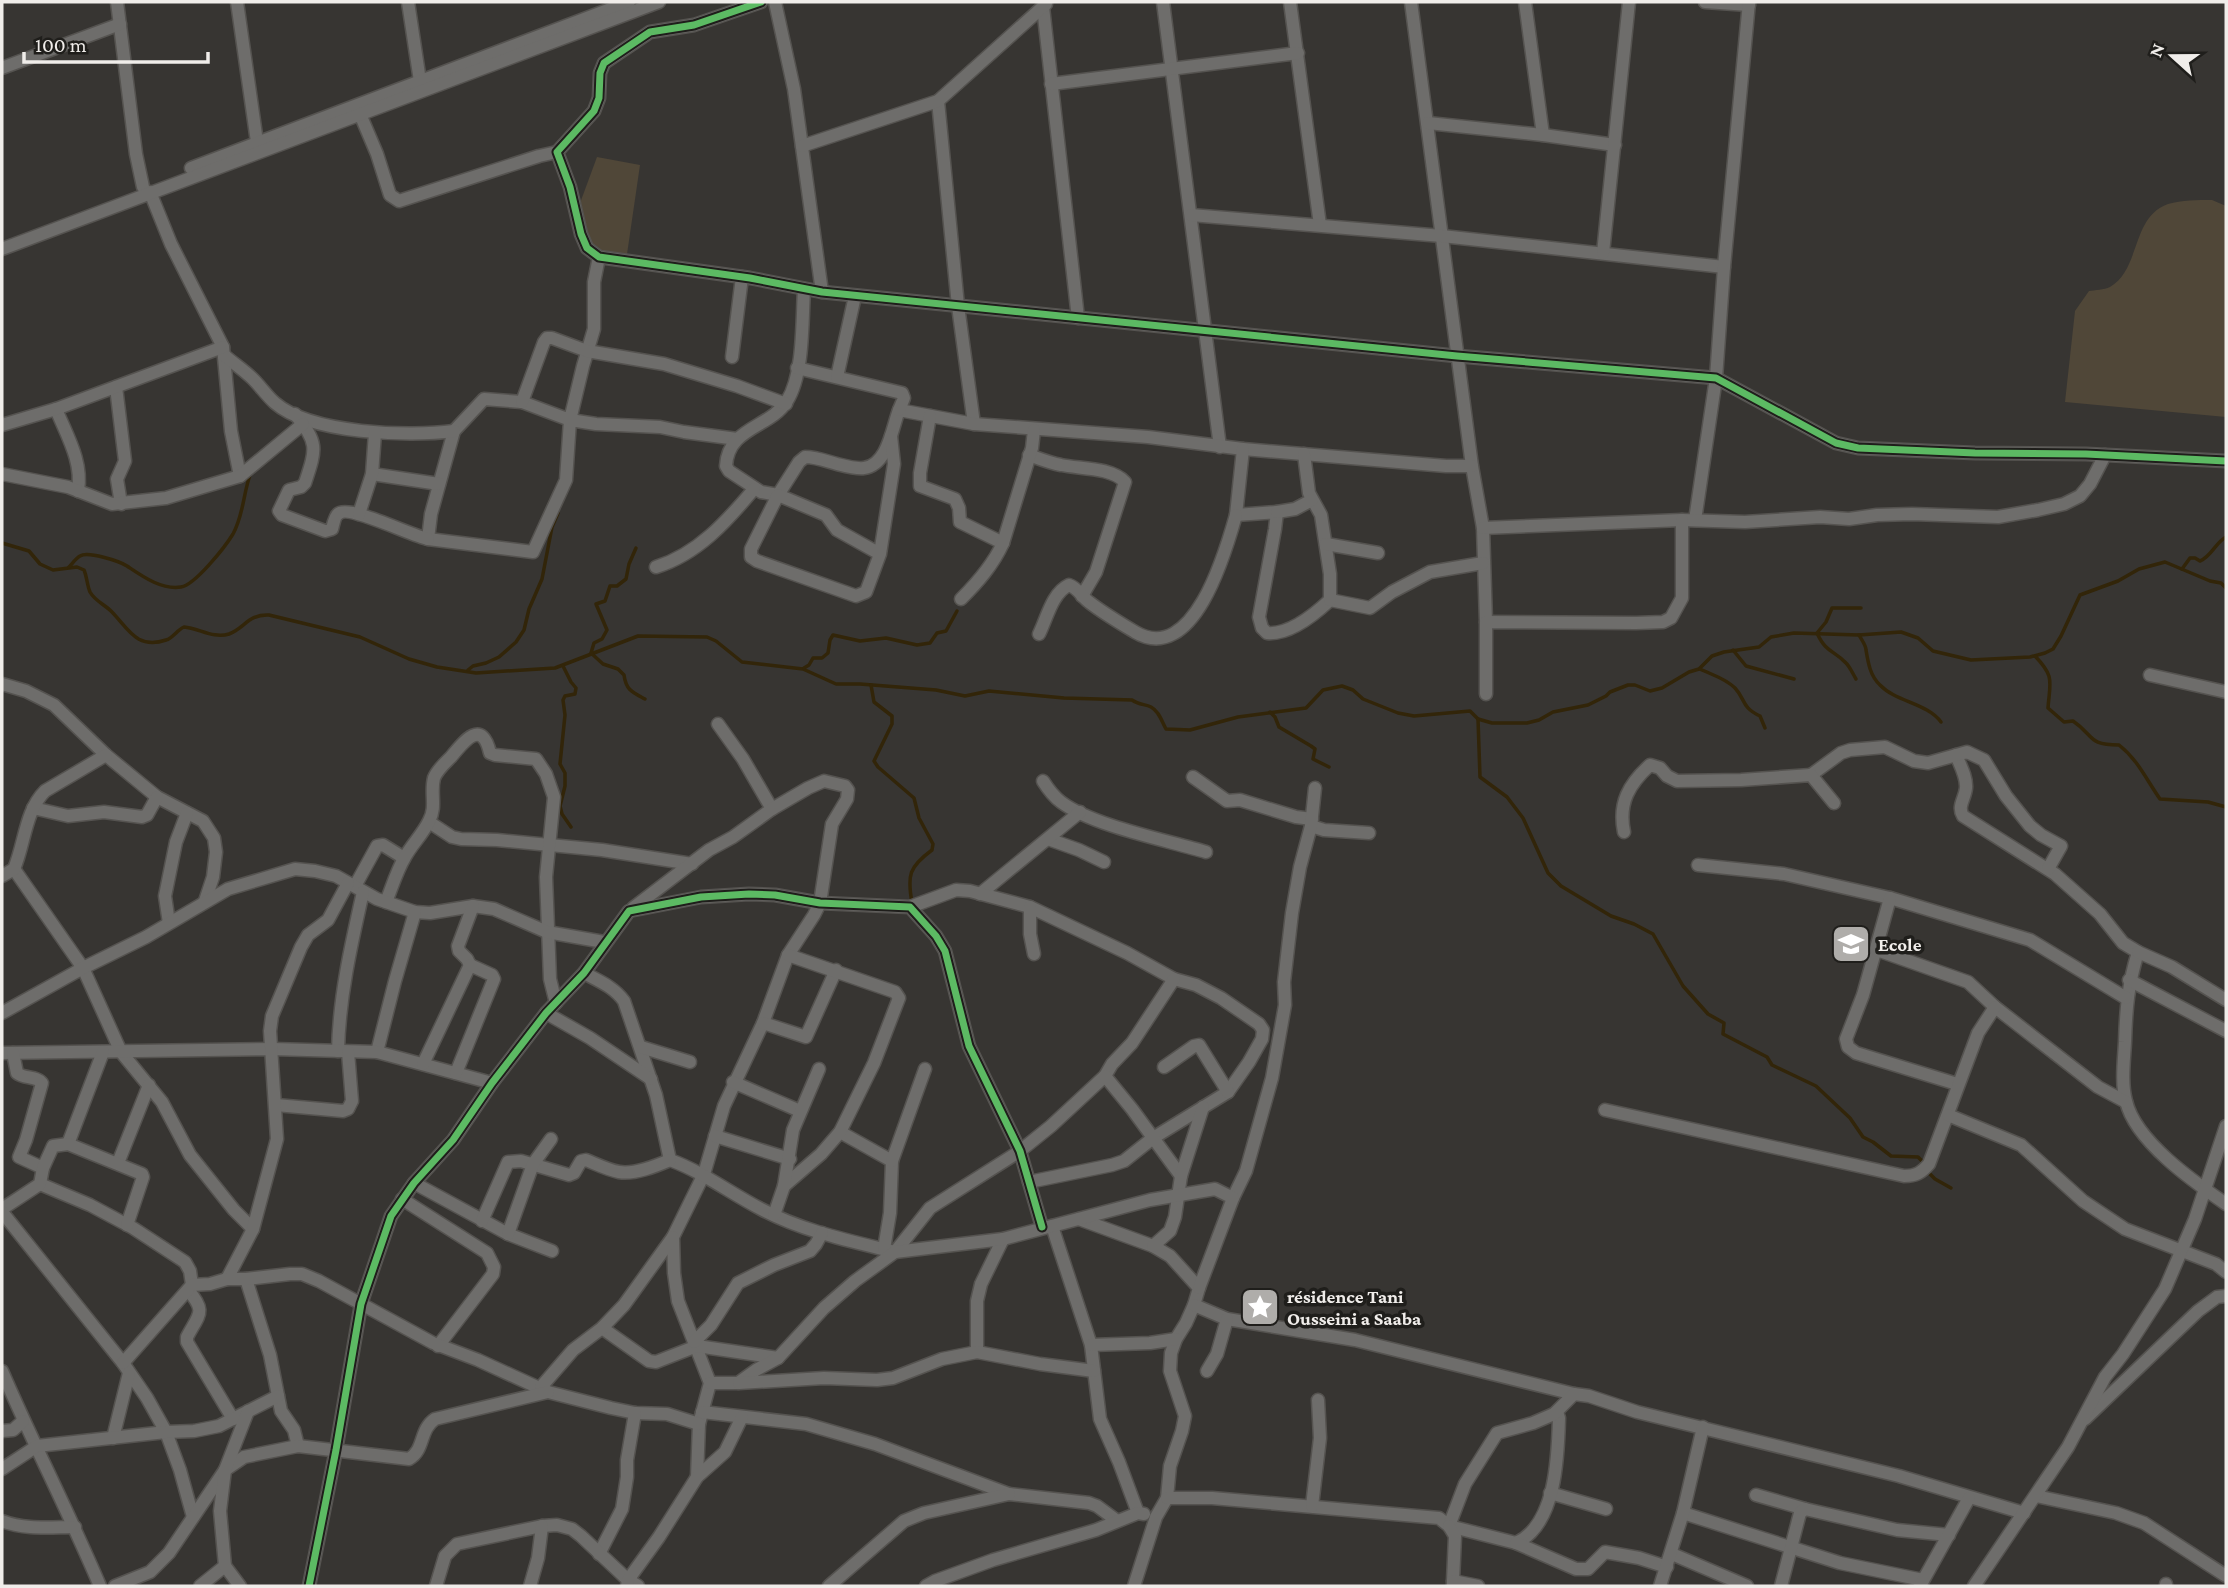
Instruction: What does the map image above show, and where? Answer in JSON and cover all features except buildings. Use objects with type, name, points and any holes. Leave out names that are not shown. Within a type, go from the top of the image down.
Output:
[{"type":"street","points":[[117,2],[136,154],[146,189],[223,351],[231,431],[240,476]]},
{"type":"street","points":[[237,2],[257,142]]},
{"type":"street","points":[[408,2],[420,81]]},
{"type":"street","points":[[2,249],[257,142],[626,2]]},
{"type":"street","points":[[2,240],[360,114],[659,2]]},
{"type":"street","points":[[360,114],[390,195],[399,201],[557,152],[594,111],[604,63],[650,32],[694,25],[761,2]]},
{"type":"street","points":[[775,2],[794,89],[822,292]]},
{"type":"street","points":[[1163,2],[1220,446]]},
{"type":"street","points":[[1290,2],[1320,225]]},
{"type":"street","points":[[1411,2],[1472,466],[1483,528],[1486,694]]},
{"type":"street","points":[[1525,2],[1543,135]]},
{"type":"street","points":[[1604,253],[1629,2]]},
{"type":"street","points":[[1486,622],[1663,622],[1671,618],[1682,598],[1689,520],[1716,377],[1749,3],[1705,2]]},
{"type":"street","points":[[802,146],[938,101],[1046,4]]},
{"type":"street","points":[[1046,4],[1051,84],[1078,318]]},
{"type":"street","points":[[2,68],[120,24]]},
{"type":"street","points":[[1051,84],[1172,71],[1298,53]]},
{"type":"street","points":[[938,101],[958,306],[974,424]]},
{"type":"street","points":[[1428,123],[1615,145]]},
{"type":"street","points":[[557,152],[570,187],[581,234],[587,248],[599,257],[855,296],[1457,356],[1716,377],[1836,443],[1858,448],[2226,461]]},
{"type":"street","points":[[1191,215],[1442,236],[1724,267]]},
{"type":"street","points":[[223,351],[276,404],[299,419],[311,434],[315,448],[305,483],[289,490],[280,507],[282,515],[325,531],[332,529],[337,514],[341,511],[359,514],[428,539],[533,552],[566,480],[570,420],[594,328],[594,282],[599,257]]},
{"type":"street","points":[[733,358],[742,277]]},
{"type":"street","points":[[804,289],[803,336],[793,390],[786,404],[737,439],[726,460],[726,466],[754,489],[778,495],[826,515],[837,530],[880,554]]},
{"type":"street","points":[[837,377],[855,296]]},
{"type":"street","points":[[522,402],[547,338],[587,351],[664,364],[786,404]]},
{"type":"street","points":[[2,425],[56,410],[223,351]]},
{"type":"street","points":[[797,368],[902,393],[904,398],[881,458],[872,465],[864,468],[805,457],[799,462],[778,495],[751,549],[751,557],[856,596],[866,592],[880,554],[894,464],[891,436]]},
{"type":"street","points":[[116,387],[125,461],[117,479],[121,504]]},
{"type":"street","points":[[428,539],[431,514],[454,431],[484,400],[522,402],[570,420],[660,427],[737,439]]},
{"type":"street","points":[[56,410],[77,457],[80,479],[78,491]]},
{"type":"street","points":[[898,410],[974,424],[1034,430],[1148,437],[1243,449],[1472,466]]},
{"type":"street","points":[[930,416],[920,486],[955,499],[960,523],[1003,543]]},
{"type":"street","points":[[299,419],[375,432],[426,435],[454,431]]},
{"type":"street","points":[[2,474],[78,491],[112,503],[166,498],[240,476],[299,419]]},
{"type":"street","points":[[961,599],[996,558],[1003,543],[1034,439],[1034,430]]},
{"type":"street","points":[[359,514],[372,474],[375,432]]},
{"type":"street","points":[[1040,634],[1056,596],[1065,587],[1072,586],[1088,602],[1138,634],[1153,639],[1175,635],[1188,624],[1223,560],[1236,514],[1243,449]]},
{"type":"street","points":[[1277,512],[1259,617],[1262,628],[1267,633],[1276,634],[1313,615],[1330,600],[1330,574],[1321,514],[1306,484],[1304,454]]},
{"type":"street","points":[[1029,455],[1058,465],[1106,472],[1125,482],[1096,572],[1082,596]]},
{"type":"street","points":[[1483,528],[1689,520],[1745,522],[1820,517],[1844,519],[1912,514],[1998,517],[2064,504],[2080,496],[2090,484],[2105,455]]},
{"type":"street","points":[[372,474],[439,484]]},
{"type":"street","points":[[656,567],[700,544],[724,525],[754,489]]},
{"type":"street","points":[[1236,514],[1295,509],[1312,500]]},
{"type":"street","points":[[1326,544],[1378,553]]},
{"type":"street","points":[[1330,600],[1370,608],[1430,572],[1483,563]]},
{"type":"street","points":[[2150,675],[2226,691]]},
{"type":"street","points":[[2,684],[26,691],[54,705],[106,755],[158,797],[203,821],[214,838],[216,852],[213,877],[205,901]]},
{"type":"street","points":[[718,724],[743,759],[772,809]]},
{"type":"street","points":[[386,902],[404,858],[429,822],[434,810],[435,775],[468,737],[476,734],[488,742],[492,754],[531,757],[540,762],[554,797],[546,877],[550,979],[555,1003]]},
{"type":"street","points":[[1624,832],[1621,816],[1625,797],[1633,783],[1650,765],[1660,768],[1667,776],[1677,781],[1741,780],[1811,775],[1841,753],[1850,750],[1885,747],[1914,761],[1928,763],[1967,751],[1984,760],[2021,816],[2041,835],[2061,845],[2048,869]]},
{"type":"street","points":[[2,876],[14,869],[33,808],[45,791],[106,755]]},
{"type":"street","points":[[1955,755],[1965,779],[1966,789],[1960,806],[1963,816],[2048,869],[2100,914],[2123,943],[2172,967],[2226,1000]]},
{"type":"street","points":[[1811,775],[1834,803]]},
{"type":"street","points":[[1193,777],[1227,801],[1240,800],[1311,822],[1324,830],[1369,833]]},
{"type":"street","points":[[240,1586],[225,1566],[220,1511],[225,1470],[244,1457],[298,1446],[336,1450],[409,1459],[420,1449],[425,1429],[435,1419],[544,1389],[573,1350],[602,1328],[624,1305],[673,1237],[704,1174],[733,1082],[763,1023],[788,955],[820,903],[832,824],[847,799],[848,790],[845,786],[824,781],[772,809],[733,837],[709,850],[629,911],[584,973],[546,1013],[492,1083],[453,1140],[402,1199],[386,1225],[360,1304],[336,1450],[309,1586]]},
{"type":"street","points":[[1043,781],[1053,796],[1063,804],[1094,819],[1206,852]]},
{"type":"street","points":[[1134,1586],[1156,1517],[1167,1498],[1170,1466],[1185,1416],[1170,1371],[1171,1353],[1194,1305],[1250,1158],[1272,1078],[1285,1004],[1284,982],[1292,913],[1311,822],[1315,788]]},
{"type":"street","points":[[33,808],[68,816],[104,812],[142,817],[147,815],[158,797]]},
{"type":"street","points":[[980,894],[1080,812]]},
{"type":"street","points":[[169,923],[165,895],[177,842],[187,813]]},
{"type":"street","points":[[429,822],[452,837],[461,839],[602,850],[692,864]]},
{"type":"street","points":[[1048,839],[1079,849],[1104,862]]},
{"type":"street","points":[[227,1279],[253,1229],[277,1139],[270,1031],[272,1016],[301,947],[308,936],[328,920],[355,887],[377,846],[383,845],[404,858]]},
{"type":"street","points":[[1698,865],[1784,874],[1890,898],[2030,940],[2126,998]]},
{"type":"street","points":[[14,869],[83,968],[121,1052],[162,1102],[190,1155],[234,1210],[253,1229]]},
{"type":"street","points":[[2,1013],[146,937],[228,889],[295,869],[336,876],[386,902],[415,912],[430,913],[472,906],[494,909],[547,932],[604,942]]},
{"type":"street","points":[[276,1105],[343,1111],[348,1109],[352,1101],[338,1024],[355,887]]},
{"type":"street","points":[[629,911],[701,897],[749,894],[775,895],[820,903],[910,908],[956,890],[980,894],[1030,907],[1127,953],[1174,979],[1196,985],[1221,998],[1259,1024],[1263,1030],[1262,1038],[1228,1092],[1112,1166],[1029,1182]]},
{"type":"street","points":[[1890,898],[1877,950],[1846,1039],[1848,1047],[1856,1053],[1957,1084]]},
{"type":"street","points":[[456,1073],[494,979],[492,975],[470,965],[458,951],[472,906]]},
{"type":"street","points":[[1030,907],[1030,934],[1034,954]]},
{"type":"street","points":[[910,908],[942,944],[969,1046],[1020,1151],[1029,1182],[1091,1345],[1100,1419],[1138,1513]]},
{"type":"street","points":[[377,1052],[415,912]]},
{"type":"street","points":[[1877,950],[1968,982],[1995,1007],[2098,1087],[2126,1102]]},
{"type":"street","points":[[2138,952],[2126,998],[2126,1102],[2134,1121],[2162,1154],[2226,1204]]},
{"type":"street","points":[[784,1186],[821,1154],[840,1132],[874,1063],[899,998],[897,994],[836,970],[788,955]]},
{"type":"street","points":[[423,1064],[470,965]]},
{"type":"street","points":[[763,1023],[806,1037],[836,970]]},
{"type":"street","points":[[584,973],[608,985],[624,1000],[651,1079],[668,1141],[670,1160]]},
{"type":"street","points":[[738,1383],[778,1358],[824,1308],[890,1250],[930,1209],[1020,1151],[1105,1076],[1112,1064],[1132,1043],[1174,979]]},
{"type":"street","points":[[2129,980],[2226,1031]]},
{"type":"street","points":[[1605,1111],[1904,1176],[1915,1176],[1928,1164],[1978,1033],[1995,1007]]},
{"type":"street","points":[[546,1013],[590,1038],[651,1079]]},
{"type":"street","points":[[1164,1067],[1199,1045],[1228,1092]]},
{"type":"street","points":[[641,1048],[690,1062]]},
{"type":"street","points":[[43,1168],[19,1157],[42,1083],[17,1073],[7,1053],[273,1049],[377,1052],[492,1083]]},
{"type":"street","points":[[68,1144],[103,1052]]},
{"type":"street","points":[[774,1215],[784,1186],[793,1130],[819,1069]]},
{"type":"street","points":[[890,1250],[892,1161],[925,1069]]},
{"type":"street","points":[[1105,1076],[1181,1176]]},
{"type":"street","points":[[733,1082],[800,1111]]},
{"type":"street","points":[[118,1163],[149,1085]]},
{"type":"street","points":[[1153,1246],[1170,1231],[1175,1217],[1181,1176],[1203,1107]]},
{"type":"street","points":[[1948,1115],[2021,1144],[2083,1201],[2125,1229],[2216,1264],[2226,1272]]},
{"type":"street","points":[[1974,1586],[2068,1447],[2105,1377],[2165,1289],[2206,1189],[2226,1126]]},
{"type":"street","points":[[840,1132],[892,1161]]},
{"type":"street","points":[[715,1136],[790,1158]]},
{"type":"street","points":[[508,1234],[533,1164],[551,1139]]},
{"type":"street","points":[[127,1225],[143,1177],[139,1171],[68,1144],[53,1146],[43,1168],[40,1184],[2,1211],[126,1368],[166,1432],[180,1470],[192,1517]]},
{"type":"street","points":[[482,1220],[508,1162],[521,1161],[569,1175],[574,1173],[581,1161],[586,1160],[626,1173],[670,1160],[704,1174],[774,1215],[822,1233],[890,1250],[1003,1239],[1150,1200],[1215,1189],[1233,1198]]},
{"type":"street","points":[[414,1183],[508,1234],[552,1251]]},
{"type":"street","points":[[40,1184],[90,1205],[185,1262],[190,1271],[190,1288],[200,1304],[201,1311],[187,1342],[233,1419]]},
{"type":"street","points":[[402,1199],[487,1253],[494,1267],[493,1274],[439,1346]]},
{"type":"street","points":[[1079,1219],[1153,1246],[1170,1256],[1199,1288]]},
{"type":"street","points":[[602,1328],[649,1361],[656,1362],[696,1344],[738,1283],[810,1251],[822,1233]]},
{"type":"street","points":[[673,1237],[678,1301],[710,1383],[701,1418],[697,1477]]},
{"type":"street","points":[[977,1352],[977,1301],[981,1284],[1003,1239]]},
{"type":"street","points":[[113,1438],[126,1368],[190,1288],[227,1279],[302,1274],[439,1346],[544,1389],[635,1413],[806,1424],[864,1441],[1009,1494],[1081,1501],[1097,1506],[1116,1520]]},
{"type":"street","points":[[246,1279],[270,1356],[281,1411],[294,1430],[298,1446]]},
{"type":"street","points":[[2080,1424],[2198,1311],[2217,1297],[2226,1296]]},
{"type":"street","points":[[1194,1305],[1227,1319],[1355,1340],[1590,1396],[1637,1412],[1899,1476],[2024,1513]]},
{"type":"street","points":[[1208,1371],[1217,1354],[1227,1319]]},
{"type":"street","points":[[1091,1345],[1150,1343],[1176,1339]]},
{"type":"street","points":[[696,1344],[778,1358]]},
{"type":"street","points":[[710,1383],[824,1378],[885,1379],[942,1359],[977,1352],[1094,1371]]},
{"type":"street","points":[[2,1371],[100,1586]]},
{"type":"street","points":[[1478,1586],[1453,1584],[1455,1536],[1449,1525],[1465,1484],[1497,1433],[1526,1426],[1554,1414],[1574,1394]]},
{"type":"street","points":[[2,1469],[37,1446],[194,1431],[219,1426],[278,1396]]},
{"type":"street","points":[[1312,1506],[1320,1438],[1318,1400]]},
{"type":"street","points":[[116,1586],[150,1572],[181,1538],[192,1517],[225,1470],[248,1411]]},
{"type":"street","points":[[599,1554],[622,1508],[635,1413]]},
{"type":"street","points":[[1516,1543],[1534,1532],[1543,1519],[1558,1450],[1559,1418],[1554,1414]]},
{"type":"street","points":[[436,1586],[445,1556],[457,1544],[557,1525],[572,1529],[631,1584],[697,1477],[725,1452],[742,1418]]},
{"type":"street","points":[[2,1430],[13,1430],[23,1421]]},
{"type":"street","points":[[1660,1586],[1683,1513],[1703,1427]]},
{"type":"street","points":[[1550,1493],[1606,1509]]},
{"type":"street","points":[[829,1586],[904,1521],[924,1513],[1009,1494]]},
{"type":"street","points":[[1756,1495],[1897,1530],[1949,1535]]},
{"type":"street","points":[[2036,1496],[2116,1513],[2144,1522],[2226,1576]]},
{"type":"street","points":[[1167,1498],[1212,1498],[1439,1518],[1449,1525],[1516,1543],[1576,1569],[1588,1569],[1605,1552],[1669,1560],[1746,1586]]},
{"type":"street","points":[[1683,1513],[1840,1563],[1921,1583],[1969,1498]]},
{"type":"street","points":[[1781,1586],[1800,1513],[1805,1509]]},
{"type":"street","points":[[926,1586],[993,1560],[1097,1530],[1138,1513],[1156,1517]]},
{"type":"street","points":[[2,1521],[33,1528],[75,1527]]},
{"type":"street","points":[[530,1586],[538,1558],[542,1526]]},
{"type":"street","points":[[200,1586],[225,1566]]},
{"type":"shaded area","points":[[597,157],[640,165],[626,261],[587,248],[576,214]]},
{"type":"shaded area","points":[[2212,200],[2226,206],[2226,417],[2065,402],[2075,311],[2089,291],[2108,288],[2120,279],[2142,231],[2156,211],[2173,203]]},
{"type":"waterway","points":[[69,567],[80,556],[96,556],[123,564],[159,584],[174,587],[187,585],[209,565],[233,534],[251,472]]},
{"type":"waterway","points":[[468,670],[499,657],[516,642],[524,630],[529,609],[542,579],[552,527],[558,513]]},
{"type":"waterway","points":[[2182,569],[2190,558],[2200,561],[2204,559],[2226,537]]},
{"type":"waterway","points":[[2,543],[29,551],[40,564],[53,570],[77,567],[84,570],[92,595],[134,636],[147,642],[168,639],[184,627],[217,635],[229,634],[251,619],[269,615],[360,637],[409,659],[437,667],[476,673],[555,668],[638,636],[707,637],[742,662],[803,669],[836,684],[936,690],[965,696],[989,691],[1064,698],[1132,700],[1154,709],[1166,729],[1190,730],[1238,717],[1306,708],[1323,690],[1342,686],[1353,690],[1363,699],[1398,713],[1414,716],[1470,711],[1478,719],[1492,723],[1527,723],[1553,712],[1588,705],[1628,685],[1650,691],[1662,688],[1699,669],[1712,656],[1759,647],[1771,637],[1794,633],[1859,635],[1901,632],[1918,638],[1933,651],[1971,660],[2030,657],[2053,649],[2080,595],[2118,581],[2139,569],[2165,562],[2221,583],[2226,588]]},
{"type":"waterway","points":[[636,548],[626,579],[617,586],[610,586],[605,601],[596,604],[607,630],[602,639],[594,643],[591,653],[603,664],[618,669],[624,675],[630,690],[645,699]]},
{"type":"waterway","points":[[1856,679],[1842,659],[1827,648],[1817,633],[1832,608],[1861,608]]},
{"type":"waterway","points":[[804,668],[813,658],[822,658],[828,653],[833,635],[860,641],[886,638],[917,645],[930,643],[937,633],[946,631],[957,611]]},
{"type":"waterway","points":[[1859,635],[1865,646],[1870,669],[1877,681],[1887,691],[1928,711],[1941,722]]},
{"type":"waterway","points":[[1733,650],[1746,666],[1794,679]]},
{"type":"waterway","points":[[2035,656],[2046,669],[2050,680],[2048,708],[2064,722],[2073,721],[2092,739],[2109,745],[2119,745],[2137,763],[2160,799],[2208,802],[2226,807]]},
{"type":"waterway","points":[[563,666],[576,688],[575,694],[565,696],[563,700],[565,715],[560,764],[565,773],[560,806],[571,827]]},
{"type":"waterway","points":[[1700,669],[1723,679],[1735,688],[1747,706],[1760,716],[1765,728]]},
{"type":"waterway","points":[[871,685],[874,702],[892,716],[892,724],[874,761],[914,798],[919,818],[933,844],[932,850],[918,862],[912,872],[912,903]]},
{"type":"waterway","points":[[1270,712],[1279,727],[1315,749],[1313,759],[1329,767]]},
{"type":"waterway","points":[[1478,719],[1480,777],[1507,797],[1523,818],[1548,873],[1561,886],[1611,916],[1653,934],[1683,986],[1708,1014],[1724,1023],[1723,1034],[1767,1057],[1772,1065],[1816,1086],[1850,1118],[1863,1137],[1891,1156],[1918,1157],[1925,1164]]},
{"type":"waterway","points":[[1927,1171],[1951,1188]]},
{"type":"cycle path","points":[[761,2],[694,25],[650,32],[604,63],[600,73],[599,98],[594,111],[557,152],[570,187],[581,234],[587,248],[599,257],[750,278],[822,292],[1457,356],[1716,378],[1836,443],[1858,448],[2226,461]]},
{"type":"cycle path","points":[[309,1586],[361,1304],[391,1216],[414,1183],[453,1140],[492,1083],[546,1013],[584,973],[629,911],[701,897],[749,894],[775,895],[820,903],[910,907],[936,936],[945,951],[969,1046],[1020,1151],[1042,1227]]},
{"type":"place","name":"Ecole","points":[[1851,944]]},
{"type":"place","name":"résidence Tani Ousseini a Saaba","points":[[1260,1307]]}]
